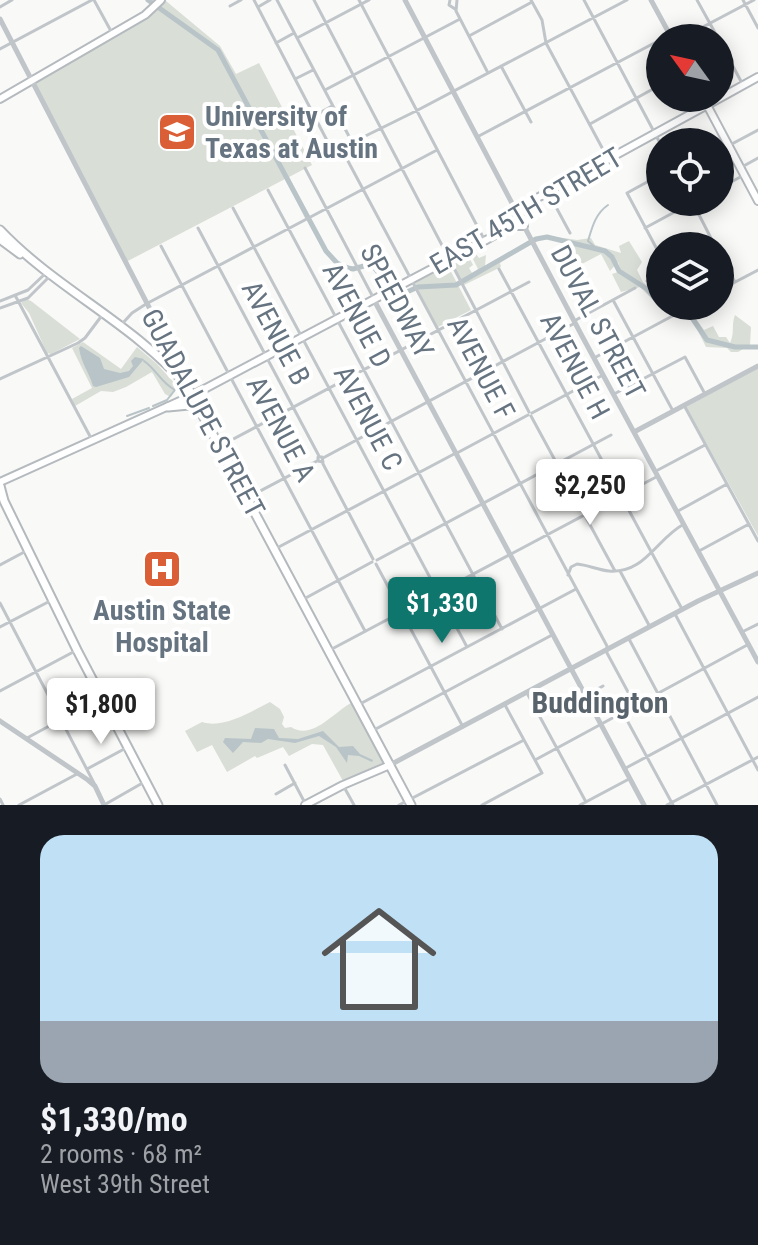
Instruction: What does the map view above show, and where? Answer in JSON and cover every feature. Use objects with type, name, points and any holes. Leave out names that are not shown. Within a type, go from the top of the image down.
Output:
[{"type":"main road","points":[[0,99],[157,4]]},
{"type":"main road","name":"EAST 45TH STREET","points":[[734,90],[758,77]]},
{"type":"main road","name":"EAST 45TH STREET","points":[[664,128],[689,112]]},
{"type":"main road","name":"EAST 45TH STREET","points":[[2,489],[92,440],[193,395],[392,290],[414,285],[449,260],[511,226],[516,212],[528,203],[646,139]]},
{"type":"main road","points":[[734,158],[758,201]]},
{"type":"main road","points":[[511,226],[524,226]]},
{"type":"main road","points":[[0,230],[35,263]]},
{"type":"main road","points":[[0,240],[120,327],[187,386]]},
{"type":"main road","name":"GUADALUPE STREET","points":[[187,386],[410,803]]},
{"type":"main road","points":[[168,407],[189,405],[204,416]]},
{"type":"main road","points":[[2,489],[52,600],[158,805]]},
{"type":"main road","points":[[306,805],[390,765]]},
{"type":"street","points":[[0,7],[12,0]]},
{"type":"street","points":[[0,49],[93,0],[112,33]]},
{"type":"street","points":[[230,6],[241,0]]},
{"type":"street","points":[[254,0],[333,152],[627,0]]},
{"type":"street","points":[[258,7],[270,0]]},
{"type":"street","points":[[277,0],[352,142]]},
{"type":"street","points":[[314,0],[530,414],[650,627]]},
{"type":"street","points":[[276,43],[326,23],[360,2],[369,0]]},
{"type":"street","name":"DUVAL STREET","points":[[405,0],[758,662]]},
{"type":"street","points":[[450,0],[449,5],[455,9],[488,73]]},
{"type":"street","points":[[584,0],[652,128]]},
{"type":"street","points":[[651,0],[660,24]]},
{"type":"street","points":[[697,0],[710,23],[744,2],[754,0]]},
{"type":"street","points":[[469,36],[532,1],[542,20],[546,43],[608,159]]},
{"type":"street","points":[[360,2],[485,241]]},
{"type":"street","points":[[455,9],[456,2]]},
{"type":"street","points":[[744,2],[758,28]]},
{"type":"street","name":"GUADALUPE STREET","points":[[0,19],[187,386]]},
{"type":"street","points":[[325,90],[460,19]]},
{"type":"street","points":[[477,137],[646,49]]},
{"type":"street","points":[[501,66],[531,122]]},
{"type":"street","points":[[734,68],[743,85]]},
{"type":"street","points":[[295,79],[314,69]]},
{"type":"street","points":[[590,124],[646,93]]},
{"type":"street","points":[[314,116],[333,106]]},
{"type":"street","points":[[734,139],[758,130]]},
{"type":"street","name":"AVENUE F","points":[[341,148],[635,705]]},
{"type":"street","points":[[120,327],[146,304],[437,150]]},
{"type":"street","points":[[734,177],[758,158]]},
{"type":"street","name":"SPEEDWAY","points":[[305,168],[640,804]]},
{"type":"street","points":[[646,183],[627,193],[647,232]]},
{"type":"street","name":"AVENUE D","points":[[268,190],[502,629]]},
{"type":"street","points":[[548,193],[570,233]]},
{"type":"street","name":"AVENUE C","points":[[233,208],[467,647]]},
{"type":"street","points":[[645,228],[667,216]]},
{"type":"street","name":"AVENUE B","points":[[198,228],[463,727]]},
{"type":"street","name":"AVENUE A","points":[[161,246],[365,631]]},
{"type":"street","name":"AVENUE H","points":[[499,269],[682,609]]},
{"type":"street","points":[[735,282],[758,270]]},
{"type":"street","points":[[0,301],[16,297],[49,274]]},
{"type":"street","points":[[0,308],[19,303],[38,291],[49,274]]},
{"type":"street","points":[[220,446],[529,282]]},
{"type":"street","points":[[247,498],[635,288]]},
{"type":"street","points":[[16,297],[92,440]]},
{"type":"street","points":[[613,300],[673,411]]},
{"type":"street","points":[[0,379],[85,338],[103,314]]},
{"type":"street","points":[[594,358],[664,320]]},
{"type":"street","points":[[614,394],[685,357],[705,394]]},
{"type":"street","points":[[634,432],[758,366]]},
{"type":"street","points":[[275,549],[603,375]]},
{"type":"street","points":[[683,405],[758,541]]},
{"type":"street","points":[[302,600],[611,435]]},
{"type":"street","points":[[329,651],[621,495],[706,445]]},
{"type":"street","points":[[678,511],[728,484]]},
{"type":"street","points":[[568,575],[571,567],[577,564],[617,571],[637,565],[666,536],[685,524]]},
{"type":"street","points":[[699,551],[749,524]]},
{"type":"street","points":[[0,565],[28,550]]},
{"type":"street","points":[[390,765],[682,609],[758,574]]},
{"type":"street","points":[[358,705],[576,589]]},
{"type":"street","points":[[0,627],[52,600]]},
{"type":"street","points":[[0,603],[104,805],[146,781]]},
{"type":"street","points":[[675,613],[758,770]]},
{"type":"street","points":[[742,632],[758,624]]},
{"type":"street","points":[[372,732],[552,635]]},
{"type":"street","points":[[629,638],[717,805]]},
{"type":"street","points":[[535,760],[749,644]]},
{"type":"street","points":[[0,690],[77,650]]},
{"type":"street","points":[[585,696],[603,686]]},
{"type":"street","points":[[527,693],[586,802]]},
{"type":"street","points":[[624,769],[758,697]]},
{"type":"street","points":[[25,739],[101,698]]},
{"type":"street","points":[[482,805],[542,773],[505,705]]},
{"type":"street","points":[[622,711],[671,804],[758,757]]},
{"type":"street","points":[[0,721],[95,786]]},
{"type":"street","points":[[399,805],[410,803],[524,740]]},
{"type":"street","points":[[87,769],[128,747]]},
{"type":"street","points":[[285,765],[306,805]]},
{"type":"street","points":[[19,805],[77,774]]},
{"type":"street","points":[[580,805],[629,779]]},
{"type":"street","points":[[276,794],[295,783]]},
{"type":"street","points":[[343,785],[354,805]]},
{"type":"street","points":[[0,799],[3,805]]},
{"type":"street","points":[[29,800],[32,805]]},
{"type":"shaded area","name":"University of Texas at Austin","points":[[166,1],[220,46],[236,74],[259,63],[312,165],[289,177],[309,215],[305,218],[285,179],[124,263],[32,80]]},
{"type":"shaded area","points":[[534,237],[591,238],[595,245],[621,253],[619,246],[629,241],[642,262],[637,270],[646,285],[646,293],[640,287],[621,292],[612,274],[621,271],[618,262],[610,271],[601,254],[582,264],[564,242],[544,239],[536,242]]},
{"type":"shaded area","points":[[528,241],[529,245],[500,263],[501,267],[464,285],[452,263],[468,255],[473,265],[469,268],[472,273],[478,269],[473,259],[476,254],[479,258],[486,255],[485,266]]},
{"type":"shaded area","points":[[447,264],[471,310],[438,327],[414,282]]},
{"type":"shaded area","points":[[26,299],[80,339],[51,354],[47,353],[29,313],[21,303]]},
{"type":"shaded area","points":[[735,315],[751,327],[750,345],[738,352],[706,347],[692,320],[697,320],[704,330],[713,326],[719,337],[726,337],[730,343]]},
{"type":"shaded area","points":[[83,342],[121,369],[137,347],[178,387],[171,397],[165,394],[152,372],[113,392],[101,391],[75,406],[72,399],[92,388],[72,348]]},
{"type":"shaded area","points":[[81,346],[100,358],[104,369],[120,373],[129,371],[135,357],[144,359],[129,377],[96,387],[81,358]]},
{"type":"shaded area","points":[[758,368],[758,536],[686,407]]},
{"type":"shaded area","points":[[270,702],[280,709],[285,728],[299,730],[315,728],[351,703],[384,762],[343,781],[323,745],[312,744],[289,756],[283,747],[257,758],[255,756],[227,772],[212,745],[197,752],[185,731],[202,722],[219,723],[237,718]]},
{"type":"shaded area","points":[[255,728],[274,729],[279,738],[298,739],[323,731],[339,747],[353,746],[360,754],[373,760],[348,755],[347,763],[336,747],[319,736],[295,743],[268,739],[261,743],[243,742],[233,753],[223,742],[225,738],[251,739]]},
{"type":"waterway","points":[[148,0],[218,50],[326,251],[337,263],[353,269],[371,264],[398,296],[418,287],[456,285],[536,239],[547,237],[605,251],[619,271],[646,288]]},
{"type":"waterway","points":[[596,248],[588,241],[597,217],[608,205]]},
{"type":"waterway","points":[[693,320],[707,340],[735,347],[758,347]]},
{"type":"waterway","points":[[144,361],[175,390]]},
{"type":"waterway","points":[[153,406],[167,400],[174,391]]},
{"type":"waterway","points":[[127,416],[149,408]]},
{"type":"place","name":"University of Texas at Austin","points":[[177,132]]},
{"type":"place","name":"Austin State Hospital","points":[[162,569]]},
{"type":"district","name":"Buddington","points":[[600,702]]}]
